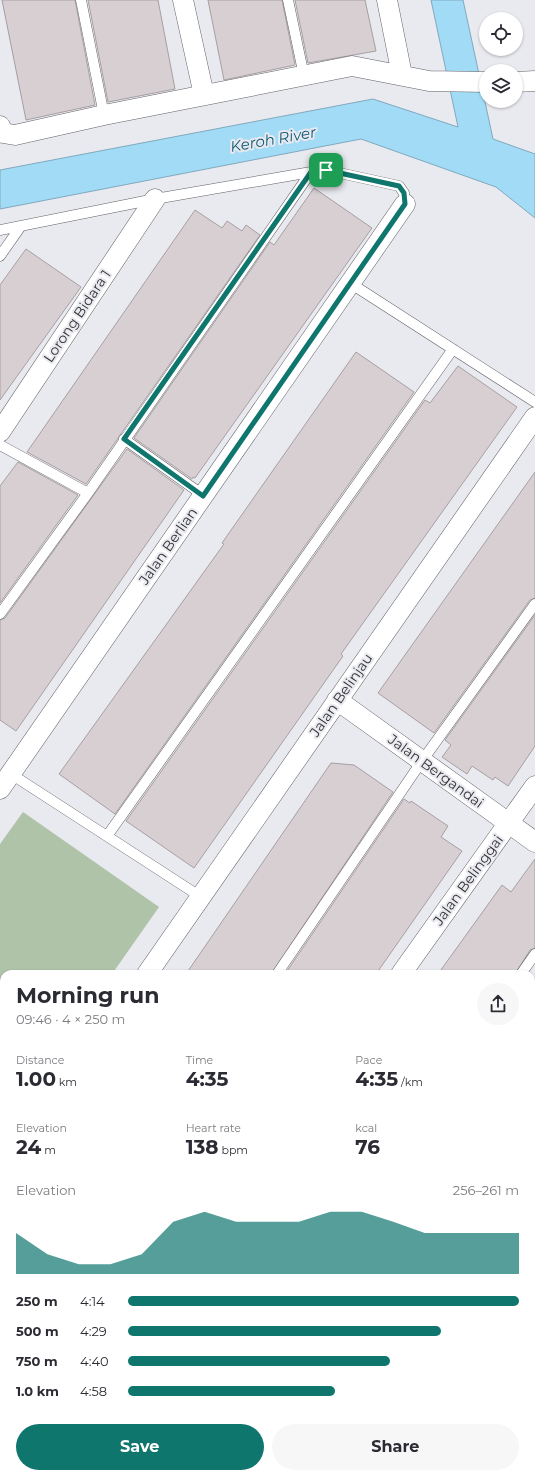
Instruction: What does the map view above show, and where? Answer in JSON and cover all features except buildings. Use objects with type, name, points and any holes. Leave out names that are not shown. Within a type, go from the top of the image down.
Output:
[{"type":"street","points":[[183,0],[204,95]]},
{"type":"street","points":[[388,0],[402,75]]},
{"type":"street","points":[[7,131],[104,115],[352,66],[429,81],[479,82]]},
{"type":"street","points":[[523,82],[535,81]]},
{"type":"street","name":"Lorong Bidara 1","points":[[0,432],[155,200]]},
{"type":"street","name":"Jalan Berlian","points":[[4,777],[203,496],[405,204]]},
{"type":"street","name":"Jalan Belinjau","points":[[153,970],[201,897],[535,417]]},
{"type":"street","name":"Jalan Bergandai","points":[[338,700],[535,842]]},
{"type":"street","name":"Jalan Belinggai","points":[[404,970],[535,786]]},
{"type":"lane","points":[[81,0],[104,115]]},
{"type":"lane","points":[[288,0],[304,76]]},
{"type":"lane","points":[[0,230],[155,200],[326,170],[399,186],[404,193],[405,204]]},
{"type":"lane","points":[[0,614],[88,493],[124,439],[311,172]]},
{"type":"lane","points":[[0,256],[21,226]]},
{"type":"lane","points":[[350,282],[535,402]]},
{"type":"lane","points":[[106,836],[453,349]]},
{"type":"lane","points":[[124,439],[203,496]]},
{"type":"lane","points":[[0,445],[88,493]]},
{"type":"lane","points":[[280,970],[422,761],[535,604]]},
{"type":"lane","points":[[4,777],[106,836],[201,897]]},
{"type":"lane","points":[[524,970],[535,954]]},
{"type":"green space","points":[[23,812],[159,907],[115,970],[0,970],[0,844]]},
{"type":"water","name":"Keroh River","points":[[431,0],[463,0],[479,74],[479,108],[486,108],[493,139],[535,154],[535,218],[496,187],[361,139],[0,209],[0,170],[373,99],[458,127]]},
{"type":"route","points":[[326,170],[399,186],[404,193],[405,204],[203,496],[124,439],[311,172],[326,170]]}]
